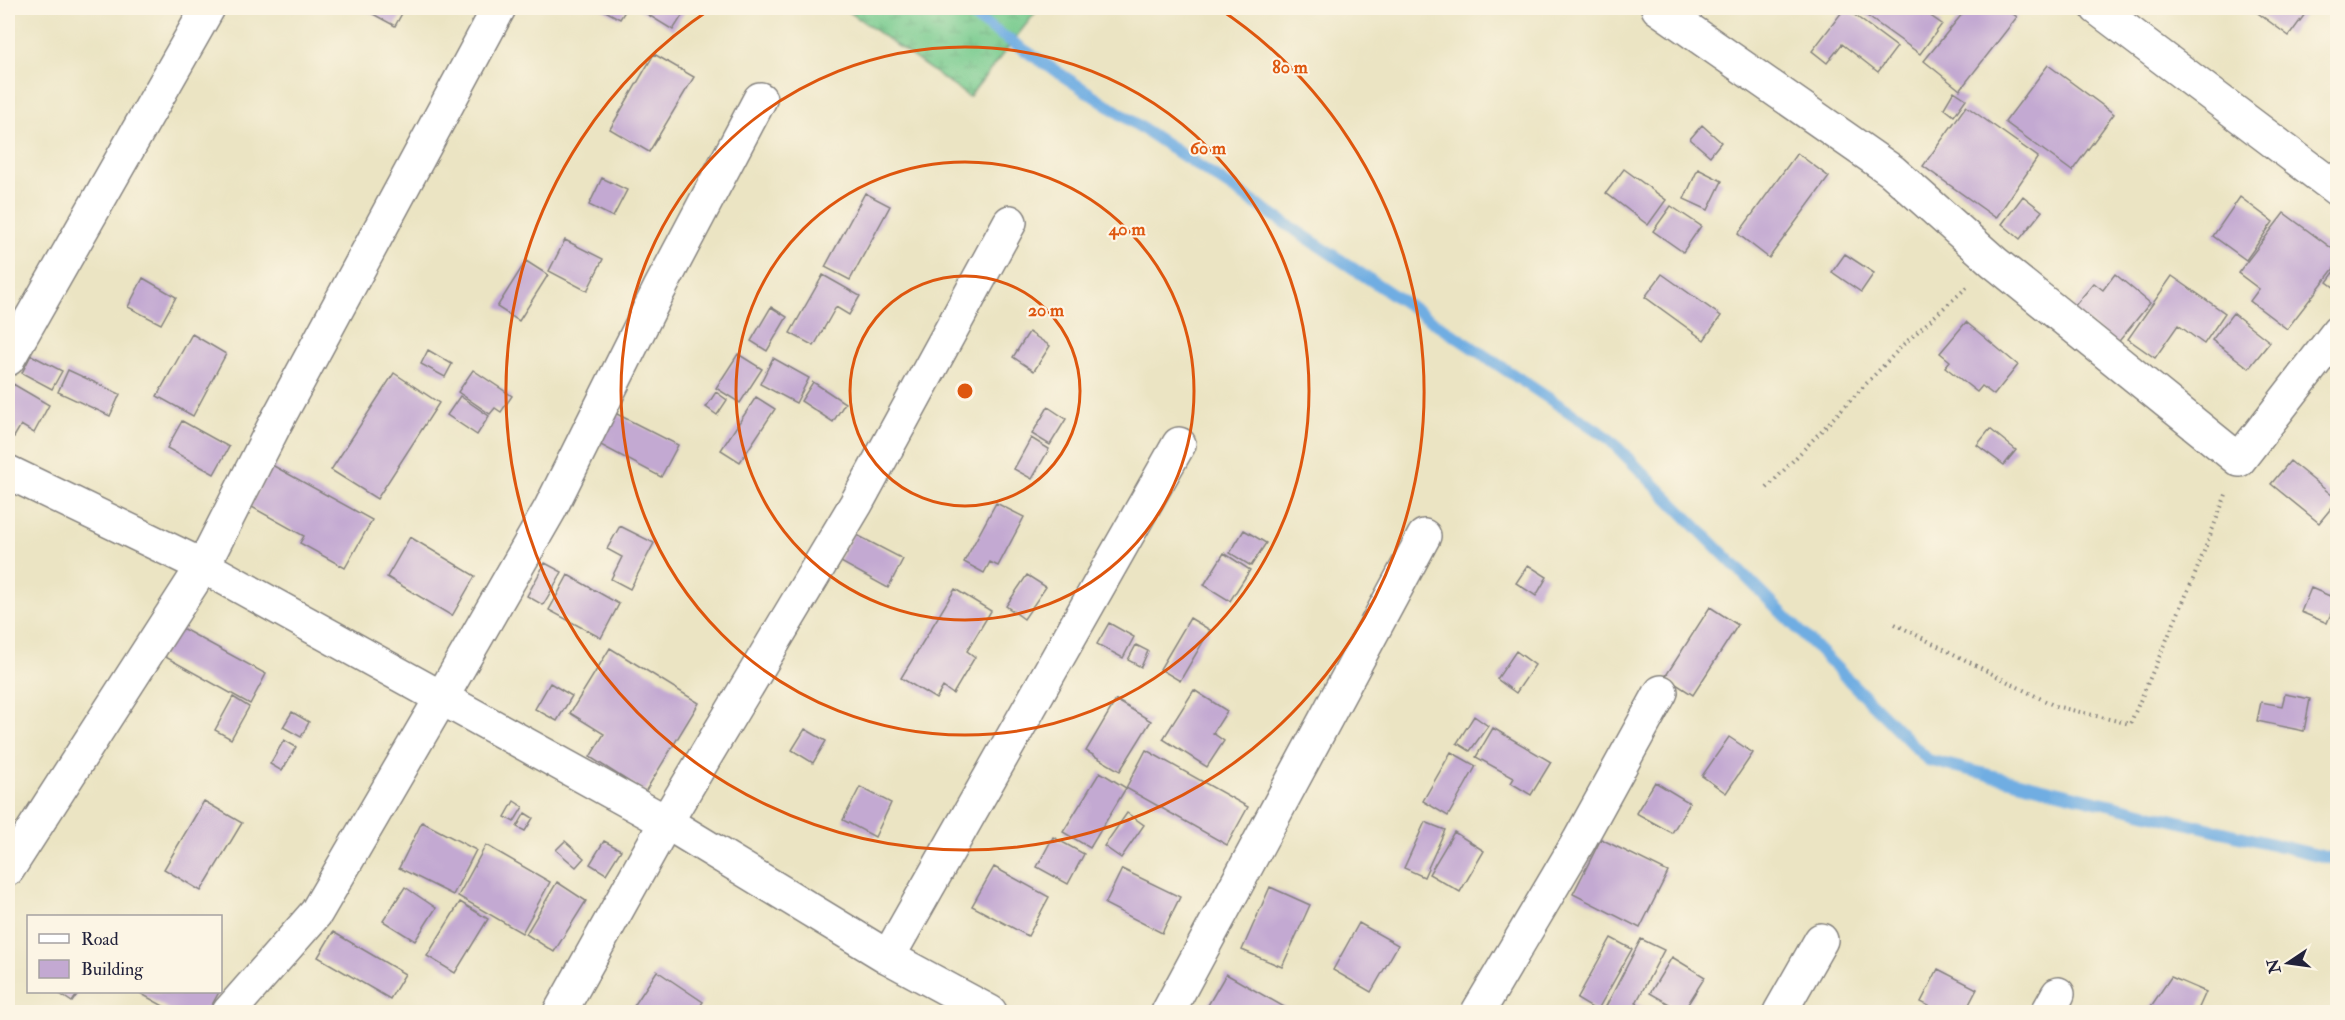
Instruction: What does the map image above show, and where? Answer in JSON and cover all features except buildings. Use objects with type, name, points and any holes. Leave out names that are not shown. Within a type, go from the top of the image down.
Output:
[{"type":"street","points":[[8,359],[208,8]]},
{"type":"street","points":[[8,869],[203,566],[274,426],[499,8]]},
{"type":"street","points":[[1658,8],[1892,171],[1994,262],[2239,460],[2337,332]]},
{"type":"street","points":[[2097,8],[2337,190]]},
{"type":"street","points":[[229,1012],[316,912],[442,697],[550,509],[659,290],[760,99]]},
{"type":"street","points":[[560,1012],[666,822],[856,504],[1010,222]]},
{"type":"street","points":[[888,957],[1179,444]]},
{"type":"street","points":[[8,472],[203,566],[442,697],[666,822],[888,957],[990,1012]]},
{"type":"street","points":[[1168,1012],[1424,537]]},
{"type":"street","points":[[1478,1012],[1579,841],[1661,692]]},
{"type":"street","points":[[1780,1012],[1821,940]]},
{"type":"path","points":[[1767,488],[1904,344],[1994,262]]},
{"type":"path","points":[[1895,624],[2055,706],[2130,724],[2194,577],[2239,460]]},
{"type":"green space","points":[[844,8],[1039,8],[969,97]]},
{"type":"waterway","points":[[961,8],[1607,437],[1928,760],[2338,860]]}]
